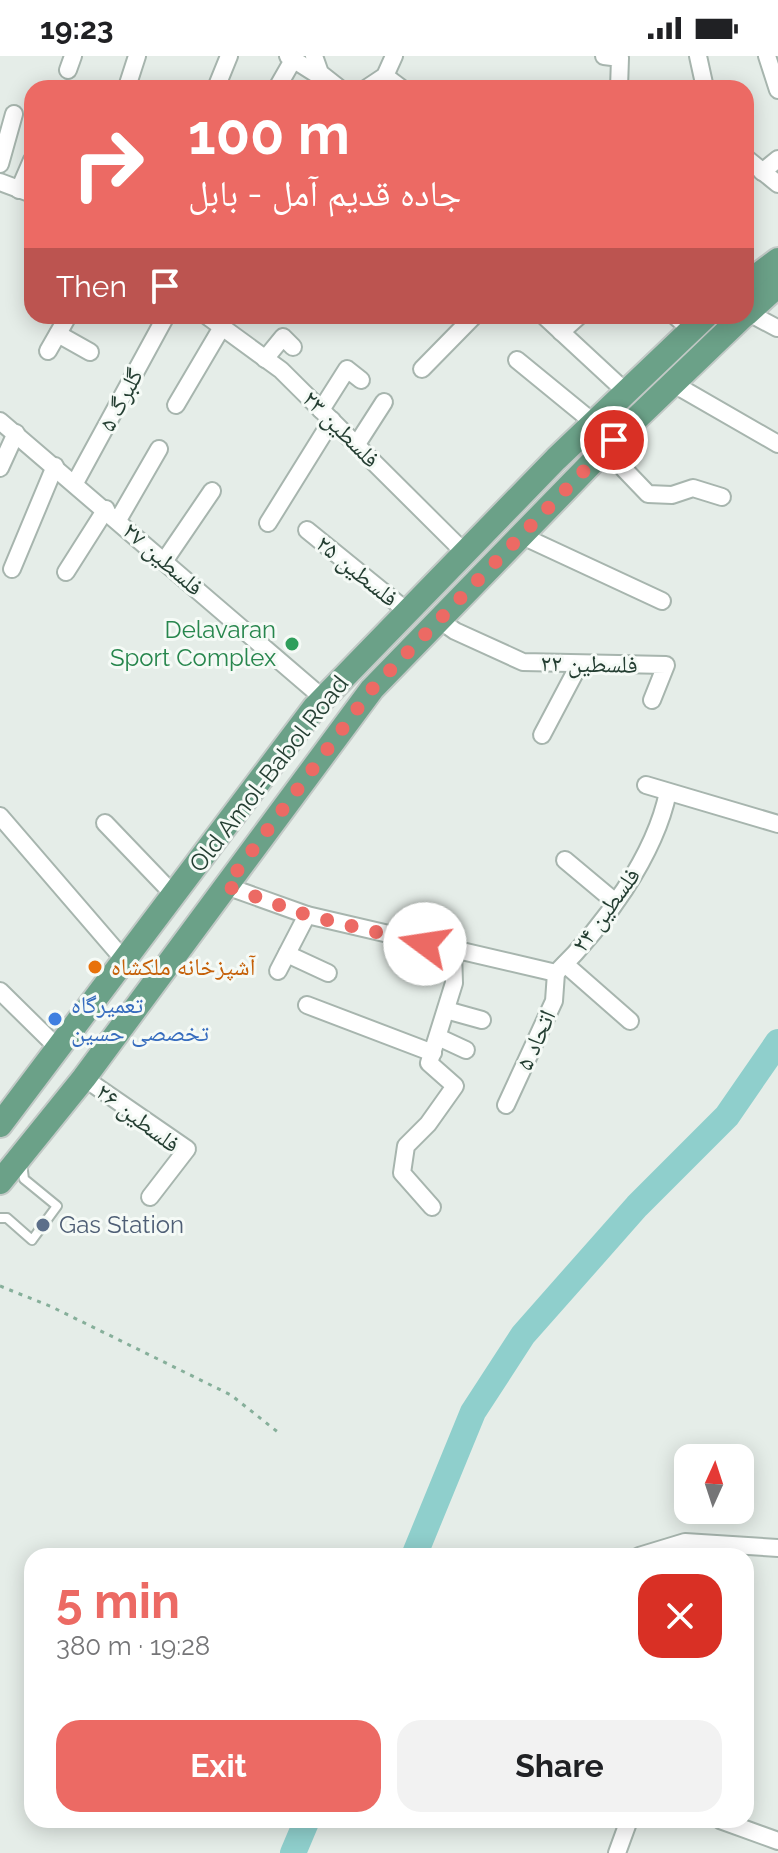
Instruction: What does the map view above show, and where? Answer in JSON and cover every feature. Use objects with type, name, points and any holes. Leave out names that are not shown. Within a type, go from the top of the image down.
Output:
[{"type":"main road","points":[[754,278],[778,260]]},
{"type":"main road","points":[[754,307],[778,285]]},
{"type":"main road","name":"Old Amol-Babol Road","points":[[0,1125],[324,699],[626,392],[687,324]]},
{"type":"main road","points":[[0,1182],[84,1078],[372,689],[614,440],[735,324]]},
{"type":"street","points":[[129,80],[137,56]]},
{"type":"street","points":[[219,80],[229,56]]},
{"type":"street","points":[[314,56],[320,73],[328,80]]},
{"type":"street","points":[[379,80],[385,76],[394,56]]},
{"type":"street","points":[[604,56],[620,58],[619,80]]},
{"type":"street","points":[[698,56],[703,80]]},
{"type":"street","points":[[767,56],[778,90]]},
{"type":"street","points":[[281,80],[291,58],[326,80]]},
{"type":"street","points":[[385,76],[390,80]]},
{"type":"street","points":[[0,164],[14,114]]},
{"type":"street","points":[[754,164],[778,159]]},
{"type":"street","points":[[754,167],[778,184]]},
{"type":"street","points":[[0,182],[24,191]]},
{"type":"street","points":[[754,318],[777,328]]},
{"type":"street","points":[[48,351],[64,324]]},
{"type":"street","name":"گلبرگ ۵","points":[[75,483],[162,324]]},
{"type":"street","name":"فلسطین ۲۳","points":[[218,324],[265,359],[327,415],[465,553]]},
{"type":"street","points":[[422,369],[466,324]]},
{"type":"street","points":[[552,324],[626,392]]},
{"type":"street","points":[[561,332],[570,324]]},
{"type":"street","points":[[176,405],[222,327]]},
{"type":"street","points":[[58,334],[90,352]]},
{"type":"street","points":[[265,359],[283,337],[293,347]]},
{"type":"street","points":[[517,360],[594,423]]},
{"type":"street","points":[[268,523],[327,415],[347,369],[361,380]]},
{"type":"street","points":[[672,383],[778,444]]},
{"type":"street","points":[[357,444],[384,402]]},
{"type":"street","name":"فلسطین ۲۷","points":[[0,421],[324,699]]},
{"type":"street","points":[[0,468],[16,433]]},
{"type":"street","points":[[614,440],[624,469],[648,494],[672,495],[693,488],[722,497]]},
{"type":"street","points":[[66,572],[159,449]]},
{"type":"street","points":[[12,569],[55,466]]},
{"type":"street","points":[[165,560],[212,491]]},
{"type":"street","name":"فلسطین ۲۵","points":[[307,530],[408,612]]},
{"type":"street","points":[[520,535],[662,601]]},
{"type":"street","name":"فلسطین ۲۲","points":[[438,619],[455,631],[523,662],[666,665],[652,700]]},
{"type":"street","points":[[542,735],[579,665]]},
{"type":"street","points":[[646,785],[778,824]]},
{"type":"street","name":"فلسطین ۲۴","points":[[226,886],[307,915],[453,951],[560,969],[641,864],[662,821],[668,792]]},
{"type":"street","points":[[0,816],[125,961]]},
{"type":"street","points":[[105,823],[174,895]]},
{"type":"street","points":[[565,860],[614,901]]},
{"type":"street","points":[[278,971],[307,915]]},
{"type":"street","points":[[432,1207],[402,1173],[406,1146],[428,1124],[455,1086],[429,1063],[454,983],[453,951]]},
{"type":"street","points":[[287,954],[328,973]]},
{"type":"street","points":[[560,969],[630,1021]]},
{"type":"street","name":"اتحاد ۵","points":[[506,1105],[554,1001],[560,969]]},
{"type":"street","points":[[0,991],[58,1048]]},
{"type":"street","points":[[307,1005],[435,1045],[466,1050]]},
{"type":"street","points":[[446,1010],[482,1020]]},
{"type":"street","name":"فلسطين ٢۶","points":[[84,1078],[187,1149],[150,1197]]},
{"type":"street","points":[[665,1548],[685,1542],[778,1548]]},
{"type":"street","points":[[617,1853],[626,1828]]},
{"type":"street","points":[[742,1828],[778,1841]]},
{"type":"lane","points":[[0,1218],[7,1218],[32,1240],[57,1206],[24,1179],[21,1154]]},
{"type":"path","points":[[0,1286],[52,1307],[231,1395],[279,1433]]},
{"type":"waterway","points":[[417,1548],[473,1412],[523,1335],[637,1206],[727,1116],[778,1042]]},
{"type":"waterway","points":[[293,1853],[304,1828]]},
{"type":"place","name":"Delavaran Sport Complex","points":[[292,644]]},
{"type":"place","name":"آشپزخانه ملکشاه","points":[[95,967]]},
{"type":"place","name":"تعمیرگاه تخصصی حسین","points":[[55,1019]]},
{"type":"place","name":"Gas Station","points":[[43,1225]]},
{"type":"route","points":[[425,944],[307,915],[226,886],[372,689],[430,625],[614,440]]}]
